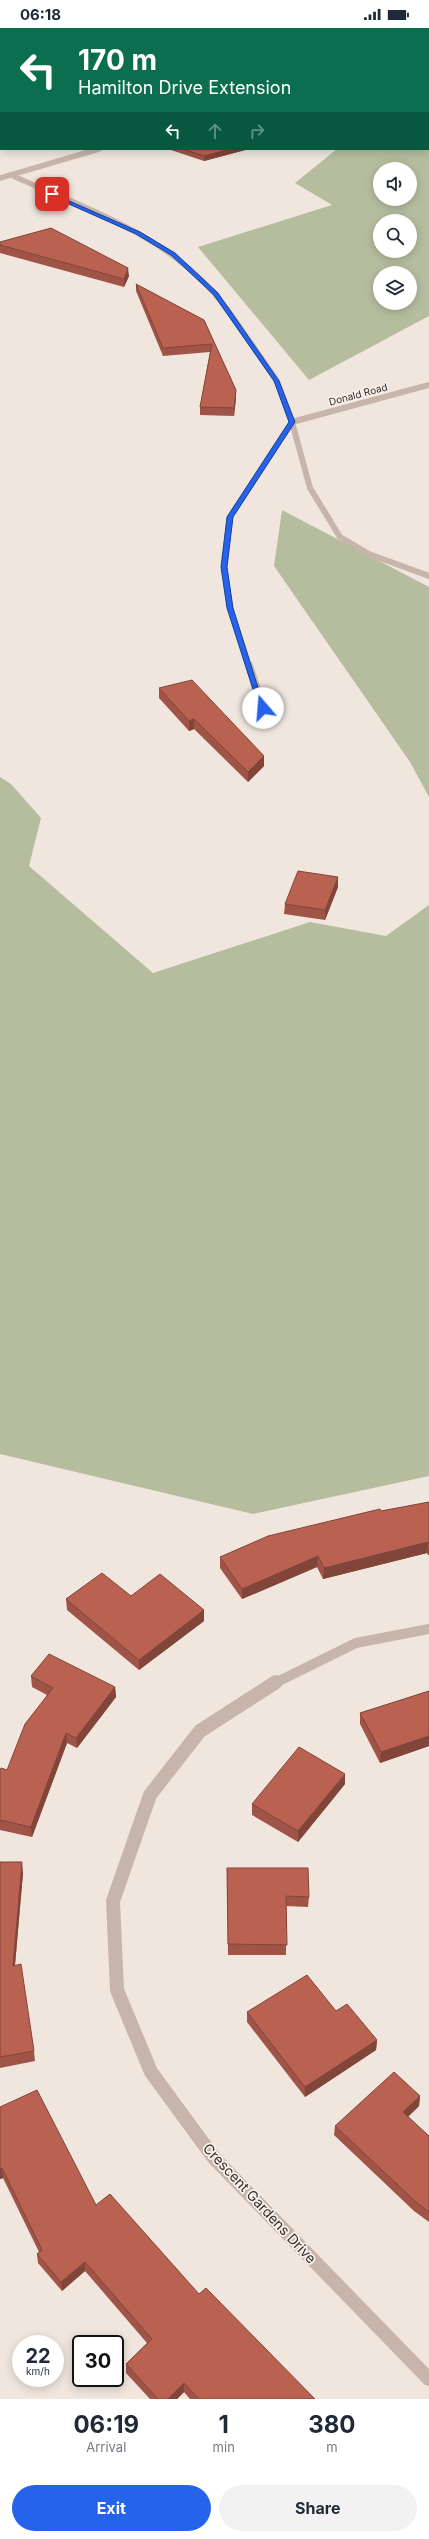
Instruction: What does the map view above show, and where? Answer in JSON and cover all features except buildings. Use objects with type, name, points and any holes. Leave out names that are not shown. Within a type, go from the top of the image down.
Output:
[{"type":"street","points":[[0,178],[96,150]]},
{"type":"street","points":[[11,175],[138,233],[173,254],[216,294],[276,381],[292,422],[310,488],[340,537],[369,554],[429,576]]},
{"type":"street","name":"Donald Road","points":[[292,422],[429,385]]},
{"type":"street","points":[[263,708],[230,608],[224,567],[230,517],[292,422]]},
{"type":"street","name":"Crescent Gardens Drive","points":[[429,1629],[356,1643],[279,1680],[200,1731],[150,1795],[113,1901],[117,1990],[151,2072],[214,2158],[429,2379]]},
{"type":"green space","points":[[336,150],[429,150],[429,316],[309,380],[198,247],[332,205],[295,183]]},
{"type":"green space","points":[[282,510],[429,587],[429,797],[410,762],[274,566]]},
{"type":"green space","points":[[0,777],[11,784],[41,818],[29,866],[153,973],[310,922],[386,936],[429,905],[429,1476],[253,1514],[0,1454]]},
{"type":"route","points":[[52,194],[138,233],[173,254],[216,294],[276,381],[292,422],[230,517],[224,567],[230,608],[263,708]]}]
